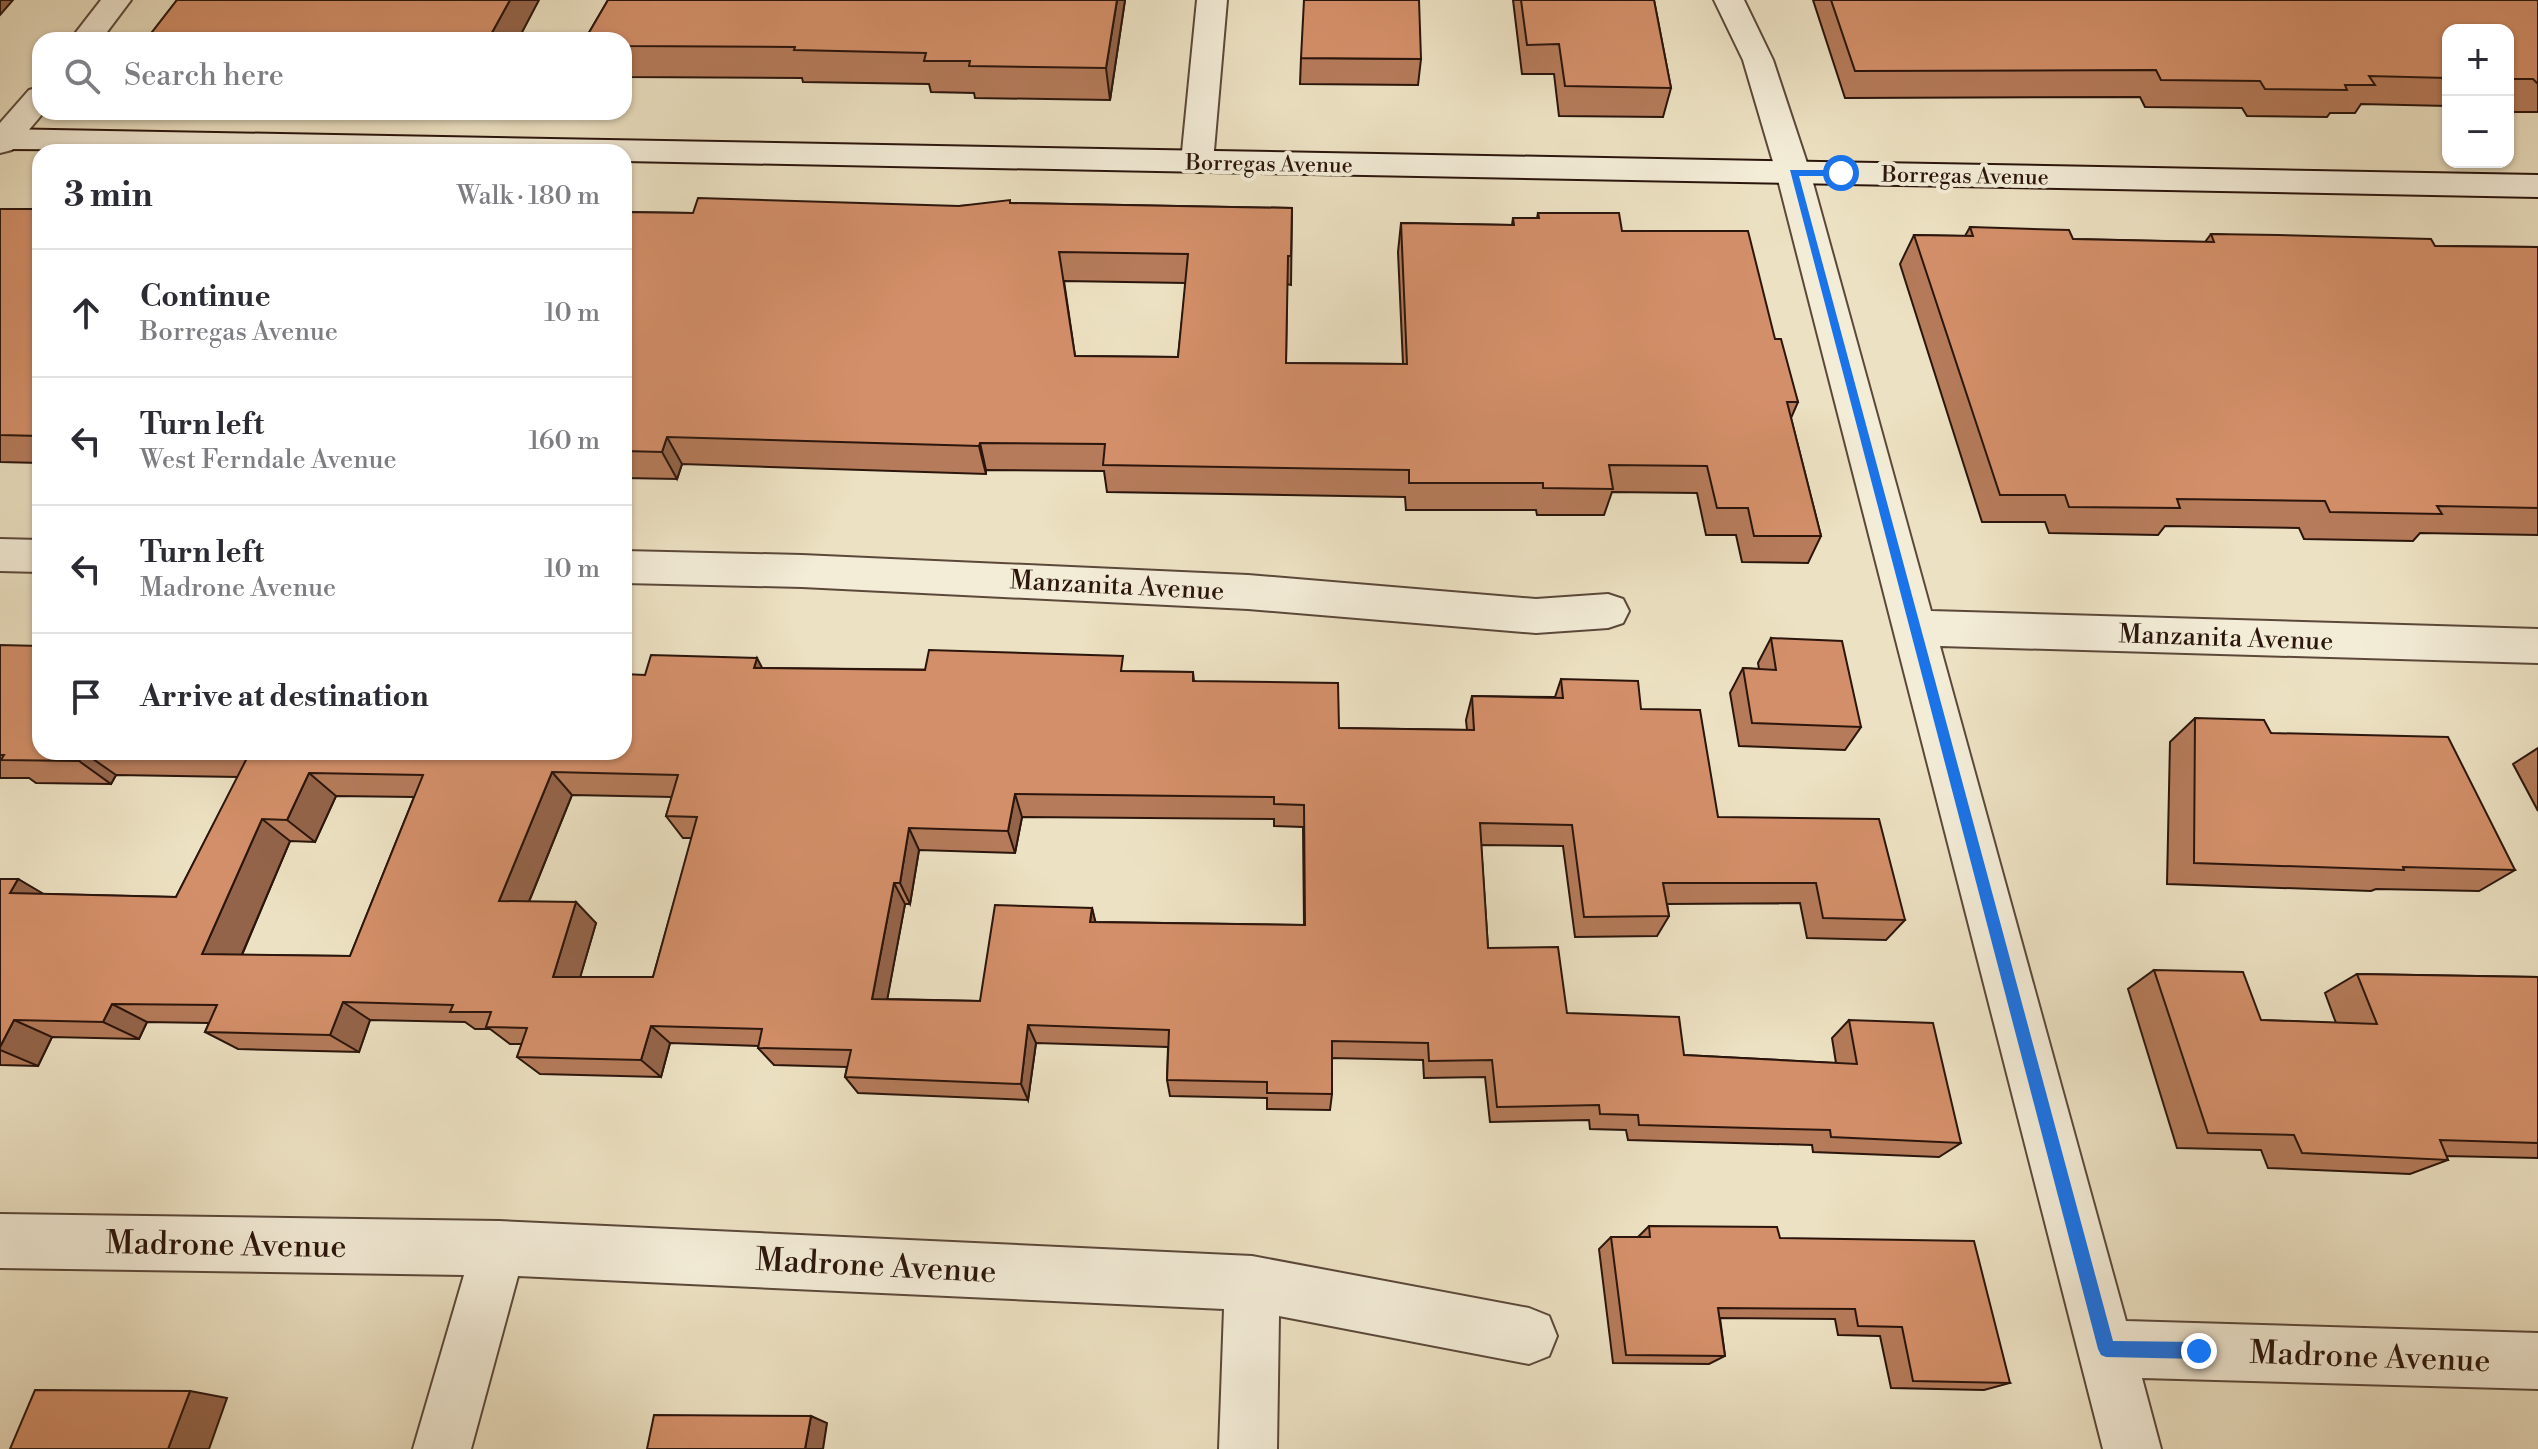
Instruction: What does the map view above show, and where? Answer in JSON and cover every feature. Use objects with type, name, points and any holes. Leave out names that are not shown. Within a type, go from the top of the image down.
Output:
[{"type":"street","points":[[91,32],[116,0]]},
{"type":"street","points":[[1197,162],[1212,0]]},
{"type":"street","points":[[1729,0],[1758,60],[1793,172],[2132,1449]]},
{"type":"street","points":[[1,140],[32,106]]},
{"type":"street","name":"Borregas Avenue","points":[[1,140],[218,144]]},
{"type":"street","name":"Borregas Avenue","points":[[632,152],[2538,186]]},
{"type":"street","points":[[0,555],[32,556]]},
{"type":"street","name":"Manzanita Avenue","points":[[632,567],[802,571],[1248,592],[1536,616],[1608,611]]},
{"type":"street","name":"Manzanita Avenue","points":[[1914,628],[2538,646]]},
{"type":"street","name":"Madrone Avenue","points":[[0,1241],[499,1248],[1252,1283],[1529,1336]]},
{"type":"street","points":[[442,1449],[499,1248]]},
{"type":"street","points":[[1248,1449],[1252,1283]]},
{"type":"street","name":"Madrone Avenue","points":[[2106,1349],[2538,1361]]},
{"type":"building","points":[[177,0],[510,0],[492,32],[152,32]]},
{"type":"building","points":[[608,0],[1117,0],[1106,68],[969,66],[970,61],[924,61],[926,53],[794,50],[795,47],[632,46],[632,32],[589,32]]},
{"type":"building","points":[[1304,0],[1419,0],[1421,59],[1301,58]]},
{"type":"building","points":[[1521,0],[1654,0],[1671,88],[1565,86],[1559,44],[1527,45]]},
{"type":"building","points":[[1831,0],[2538,0],[2538,84],[2533,79],[2514,79],[2514,24],[2442,24],[2442,78],[2369,76],[2375,85],[2345,85],[2347,90],[2265,89],[2260,81],[2161,80],[2156,70],[1855,71]]},
{"type":"building","points":[[698,198],[959,206],[1010,200],[1010,203],[1292,208],[1286,363],[1407,364],[1401,223],[1514,225],[1513,218],[1539,218],[1538,213],[1619,213],[1622,231],[1748,231],[1775,339],[1781,339],[1798,402],[1787,402],[1821,536],[1754,536],[1748,508],[1717,508],[1707,466],[1609,465],[1613,489],[1543,488],[1543,483],[1409,483],[1409,470],[1103,465],[1105,444],[980,443],[979,446],[667,437],[662,452],[632,451],[632,212],[693,213]],"holes":[[[1059,252],[1188,254],[1178,357],[1075,356]]]},
{"type":"building","points":[[0,209],[32,209],[32,436],[0,435]]},
{"type":"building","points":[[1970,227],[2069,230],[2073,239],[2214,242],[2211,234],[2278,235],[2431,239],[2435,246],[2538,247],[2538,508],[2437,506],[2442,514],[2330,512],[2325,501],[2177,499],[2180,508],[2069,507],[2065,495],[2000,495],[1914,235],[1973,236]]},
{"type":"building","points":[[1771,638],[1842,641],[1861,727],[1752,723],[1743,668],[1776,670]]},
{"type":"building","points":[[0,645],[32,646],[32,760],[79,760],[79,761],[1,760],[4,755],[0,755]]},
{"type":"building","points":[[929,650],[1123,656],[1121,671],[1193,672],[1193,681],[1338,683],[1339,728],[1474,730],[1472,696],[1563,698],[1561,679],[1638,681],[1641,709],[1700,710],[1718,817],[1879,819],[1905,920],[1823,918],[1816,883],[1663,883],[1669,916],[1584,917],[1572,825],[1480,823],[1488,948],[1558,947],[1567,1013],[1679,1017],[1684,1055],[1857,1064],[1849,1020],[1933,1023],[1961,1143],[1831,1137],[1830,1130],[1639,1125],[1638,1115],[1600,1114],[1599,1105],[1497,1107],[1492,1060],[1429,1061],[1428,1043],[1332,1041],[1332,1094],[1267,1093],[1267,1082],[1167,1080],[1169,1030],[1028,1025],[1021,1084],[845,1077],[851,1050],[758,1048],[762,1029],[651,1026],[641,1060],[517,1057],[527,1028],[486,1027],[491,1012],[450,1012],[453,1005],[343,1002],[330,1035],[205,1032],[217,1005],[112,1004],[103,1022],[14,1020],[0,1047],[0,879],[18,879],[10,893],[176,897],[246,760],[632,760],[632,674],[645,675],[651,655],[757,658],[754,668],[925,670]],"holes":[[[552,772],[678,775],[666,816],[697,817],[653,977],[553,977],[576,902],[499,901]],[[309,773],[423,775],[350,956],[202,954],[262,819],[287,820]],[[1015,794],[1274,797],[1274,804],[1304,805],[1305,925],[1090,922],[1092,908],[995,905],[980,1001],[872,999],[894,883],[900,883],[909,828],[1008,831]]]},
{"type":"building","points":[[2195,718],[2264,720],[2271,733],[2448,737],[2515,870],[2403,867],[2404,870],[2194,863]]},
{"type":"building","points":[[2154,970],[2243,972],[2261,1020],[2377,1024],[2357,974],[2538,977],[2538,1143],[2440,1140],[2448,1160],[2302,1153],[2294,1135],[2208,1133]]},
{"type":"building","points":[[1649,1226],[1777,1227],[1780,1238],[1974,1241],[2010,1383],[1913,1381],[1902,1327],[1858,1326],[1855,1309],[1718,1308],[1725,1356],[1626,1355],[1611,1237],[1650,1237]]},
{"type":"building","points":[[35,1390],[190,1391],[168,1449],[10,1449]]},
{"type":"building","points":[[654,1415],[811,1416],[805,1449],[647,1449]]},
{"type":"route","points":[[1841,173],[1793,172],[2106,1349],[2199,1351]]}]
